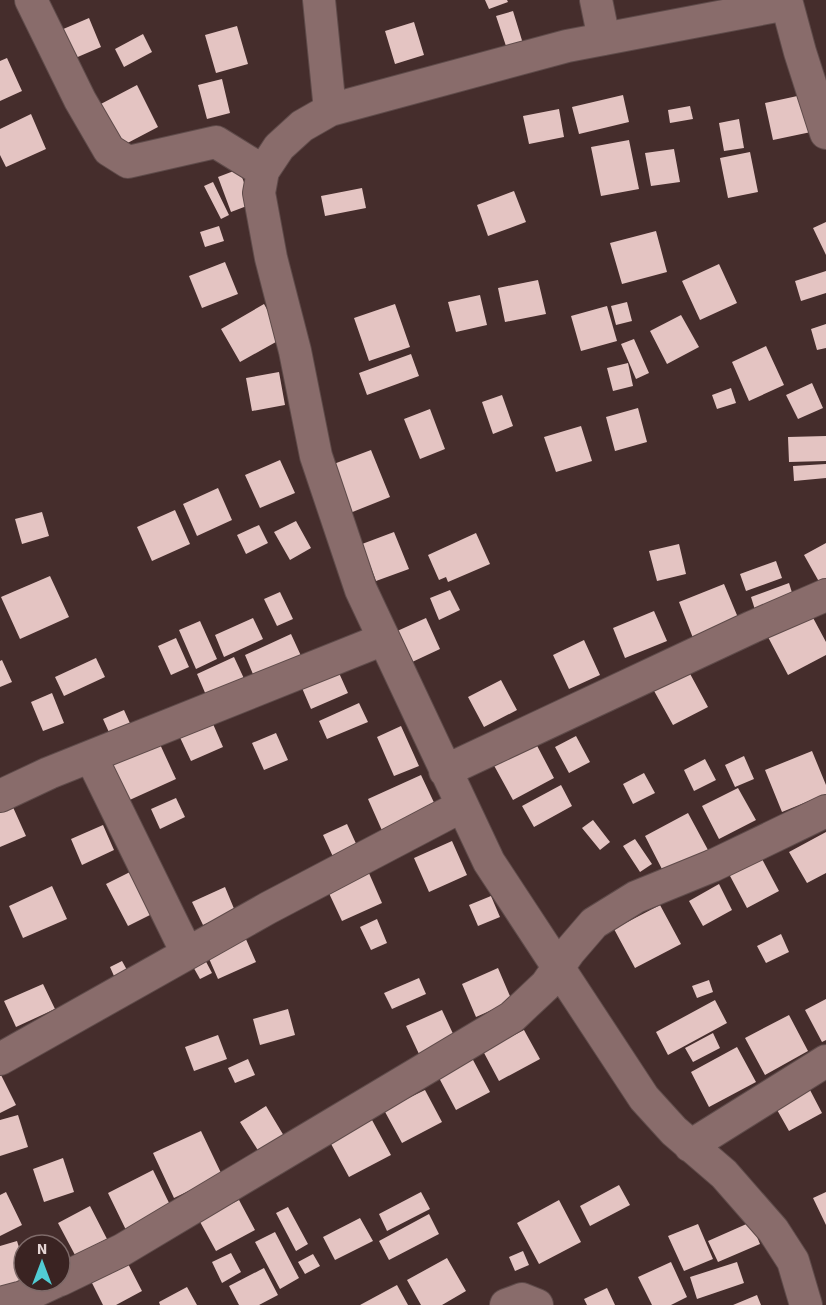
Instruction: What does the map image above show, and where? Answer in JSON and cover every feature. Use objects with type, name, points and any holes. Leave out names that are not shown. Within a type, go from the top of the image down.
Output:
[{"type":"street","points":[[31,0],[80,100],[109,150],[128,162],[216,142],[263,171]]},
{"type":"street","points":[[320,0],[330,110]]},
{"type":"street","points":[[596,0],[604,39]]},
{"type":"street","points":[[806,1305],[793,1261],[773,1230],[724,1174],[674,1131],[644,1098],[489,862],[361,590],[316,456],[295,351],[271,258],[259,193],[263,171],[279,147],[302,126],[330,110],[567,46],[787,2],[800,52],[826,133]]},
{"type":"street","points":[[445,771],[752,627],[826,595]]},
{"type":"street","points":[[0,796],[384,639]]},
{"type":"street","points":[[91,757],[187,953]]},
{"type":"street","points":[[0,1059],[268,908],[462,806]]},
{"type":"street","points":[[72,1274],[122,1250],[512,1017],[546,985],[594,923],[636,897],[712,866],[826,811]]},
{"type":"street","points":[[690,1146],[826,1061]]},
{"type":"street","points":[[0,1303],[32,1293]]},
{"type":"street","points":[[506,1305],[522,1299],[537,1305]]},
{"type":"building","points":[[485,0],[507,0],[508,2],[489,9]]},
{"type":"building","points":[[513,11],[524,47],[508,52],[496,16]]},
{"type":"building","points":[[89,18],[101,47],[73,59],[61,30]]},
{"type":"building","points":[[414,22],[424,55],[395,64],[385,31]]},
{"type":"building","points":[[237,26],[248,64],[216,73],[205,35]]},
{"type":"building","points":[[143,34],[152,52],[124,67],[115,49]]},
{"type":"building","points":[[7,58],[22,91],[0,101],[0,61]]},
{"type":"building","points":[[222,79],[230,113],[207,119],[198,85]]},
{"type":"building","points":[[137,85],[158,127],[118,148],[97,106]]},
{"type":"building","points":[[623,95],[629,122],[579,134],[572,107]]},
{"type":"building","points":[[802,95],[811,132],[773,140],[765,103]]},
{"type":"building","points":[[690,106],[693,119],[670,123],[668,110]]},
{"type":"building","points":[[559,109],[564,137],[529,144],[523,116]]},
{"type":"building","points":[[31,114],[46,149],[6,167],[0,155],[0,129]]},
{"type":"building","points":[[739,119],[744,148],[724,151],[719,123]]},
{"type":"building","points":[[629,140],[639,189],[601,196],[591,147]]},
{"type":"building","points":[[674,149],[680,182],[651,186],[645,153]]},
{"type":"building","points":[[750,152],[758,192],[728,198],[720,158]]},
{"type":"building","points":[[239,169],[252,204],[231,212],[218,177]]},
{"type":"building","points":[[213,182],[229,215],[221,219],[204,186]]},
{"type":"building","points":[[362,188],[366,208],[325,216],[321,196]]},
{"type":"building","points":[[514,191],[526,222],[488,236],[477,205]]},
{"type":"building","points":[[826,222],[826,255],[813,228]]},
{"type":"building","points":[[219,226],[224,241],[205,247],[200,232]]},
{"type":"building","points":[[656,231],[667,272],[622,284],[610,243]]},
{"type":"building","points":[[225,262],[238,294],[202,308],[189,276]]},
{"type":"building","points":[[719,264],[737,303],[700,320],[682,281]]},
{"type":"building","points":[[826,271],[826,293],[801,301],[795,281]]},
{"type":"building","points":[[538,280],[546,314],[505,322],[498,288]]},
{"type":"building","points":[[480,295],[487,325],[456,332],[448,302]]},
{"type":"building","points":[[627,302],[632,321],[616,325],[611,306]]},
{"type":"building","points":[[264,304],[283,338],[240,362],[221,329]]},
{"type":"building","points":[[395,304],[410,347],[369,361],[354,318]]},
{"type":"building","points":[[607,306],[617,341],[581,351],[571,316]]},
{"type":"building","points":[[681,315],[699,347],[667,364],[650,331]]},
{"type":"building","points":[[826,324],[826,348],[817,350],[811,329]]},
{"type":"building","points":[[634,339],[649,373],[636,379],[621,344]]},
{"type":"building","points":[[766,346],[784,385],[749,401],[732,362]]},
{"type":"building","points":[[411,354],[419,376],[367,395],[359,373]]},
{"type":"building","points":[[628,363],[633,386],[613,391],[607,368]]},
{"type":"building","points":[[279,372],[285,405],[252,411],[246,378]]},
{"type":"building","points":[[812,383],[823,408],[798,419],[786,395]]},
{"type":"building","points":[[731,388],[736,403],[717,409],[712,395]]},
{"type":"building","points":[[502,395],[513,426],[493,434],[482,402]]},
{"type":"building","points":[[638,408],[647,442],[615,451],[606,417]]},
{"type":"building","points":[[430,409],[445,449],[420,459],[404,419]]},
{"type":"building","points":[[581,426],[592,461],[556,472],[544,437]]},
{"type":"building","points":[[826,436],[826,461],[789,462],[788,437]]},
{"type":"building","points":[[371,450],[390,497],[350,513],[331,465]]},
{"type":"building","points":[[280,460],[295,493],[260,508],[245,475]]},
{"type":"building","points":[[826,464],[826,478],[794,481],[793,466]]},
{"type":"building","points":[[218,488],[232,520],[197,536],[183,504]]},
{"type":"building","points":[[175,510],[190,544],[152,561],[137,527]]},
{"type":"building","points":[[42,512],[49,536],[22,544],[15,519]]},
{"type":"building","points":[[296,521],[311,548],[290,560],[274,532]]},
{"type":"building","points":[[259,525],[268,543],[246,554],[237,535]]},
{"type":"building","points":[[394,532],[409,569],[376,581],[362,544]]},
{"type":"building","points":[[476,533],[490,564],[448,582],[446,577],[439,580],[428,555]]},
{"type":"building","points":[[826,543],[826,585],[822,587],[804,555]]},
{"type":"building","points":[[679,544],[686,574],[657,581],[649,551]]},
{"type":"building","points":[[776,561],[782,578],[746,591],[740,574]]},
{"type":"building","points":[[50,576],[69,617],[20,639],[1,597]]},
{"type":"building","points":[[789,583],[794,599],[756,613],[751,597]]},
{"type":"building","points":[[724,584],[739,620],[693,638],[679,602]]},
{"type":"building","points":[[450,590],[460,610],[439,620],[430,598]]},
{"type":"building","points":[[280,592],[293,619],[277,626],[264,599]]},
{"type":"building","points":[[654,611],[667,641],[625,658],[613,628]]},
{"type":"building","points":[[811,614],[826,642],[826,655],[788,675],[768,637]]},
{"type":"building","points":[[253,618],[263,639],[224,657],[215,635]]},
{"type":"building","points":[[426,618],[440,649],[410,663],[395,632]]},
{"type":"building","points":[[200,621],[217,659],[196,669],[179,630]]},
{"type":"building","points":[[291,634],[302,658],[255,679],[245,655]]},
{"type":"building","points":[[176,638],[189,667],[171,675],[158,646]]},
{"type":"building","points":[[584,640],[600,675],[569,689],[553,655]]},
{"type":"building","points":[[234,657],[247,685],[209,702],[197,674]]},
{"type":"building","points":[[96,658],[105,677],[64,696],[55,677]]},
{"type":"building","points":[[2,660],[12,682],[0,687],[0,661]]},
{"type":"building","points":[[335,664],[348,693],[311,709],[299,681]]},
{"type":"building","points":[[688,670],[708,707],[673,725],[653,689]]},
{"type":"building","points":[[501,680],[517,710],[484,727],[468,697]]},
{"type":"building","points":[[52,693],[64,723],[43,731],[31,702]]},
{"type":"building","points":[[359,703],[368,722],[327,739],[319,721]]},
{"type":"building","points":[[124,710],[133,730],[112,739],[103,719]]},
{"type":"building","points":[[210,717],[223,747],[191,761],[177,731]]},
{"type":"building","points":[[401,726],[419,766],[394,776],[377,737]]},
{"type":"building","points":[[276,733],[288,760],[264,770],[252,743]]},
{"type":"building","points":[[576,736],[590,762],[569,773],[555,747]]},
{"type":"building","points":[[533,738],[554,778],[513,800],[491,760]]},
{"type":"building","points":[[158,740],[176,779],[123,803],[106,764]]},
{"type":"building","points":[[812,751],[826,785],[826,794],[782,812],[765,770]]},
{"type":"building","points":[[744,756],[754,779],[735,787],[725,765]]},
{"type":"building","points":[[705,759],[716,780],[694,791],[684,770]]},
{"type":"building","points":[[644,773],[655,793],[633,804],[623,784]]},
{"type":"building","points":[[421,775],[438,811],[384,835],[368,799]]},
{"type":"building","points":[[561,785],[572,806],[534,827],[522,806]]},
{"type":"building","points":[[738,788],[756,820],[719,839],[702,806]]},
{"type":"building","points":[[176,798],[185,817],[160,829],[151,809]]},
{"type":"building","points":[[12,805],[26,836],[0,847],[0,810]]},
{"type":"building","points":[[688,813],[708,850],[664,873],[645,836]]},
{"type":"building","points":[[593,820],[610,842],[600,850],[582,828]]},
{"type":"building","points":[[347,824],[359,850],[335,861],[323,835]]},
{"type":"building","points":[[103,825],[114,850],[82,865],[71,839]]},
{"type":"building","points":[[826,832],[826,873],[807,883],[789,852]]},
{"type":"building","points":[[635,839],[652,864],[640,872],[623,846]]},
{"type":"building","points":[[452,841],[467,875],[429,892],[414,858]]},
{"type":"building","points":[[761,857],[779,891],[747,908],[729,874]]},
{"type":"building","points":[[136,869],[158,911],[128,926],[106,884]]},
{"type":"building","points":[[368,871],[382,903],[342,921],[327,889]]},
{"type":"building","points":[[719,884],[732,910],[703,926],[689,901]]},
{"type":"building","points":[[52,886],[67,919],[23,938],[9,906]]},
{"type":"building","points":[[225,887],[235,911],[203,925],[192,902]]},
{"type":"building","points":[[491,896],[500,917],[478,926],[469,905]]},
{"type":"building","points":[[660,905],[681,944],[635,968],[614,929]]},
{"type":"building","points":[[377,919],[387,943],[371,950],[360,927]]},
{"type":"building","points":[[781,934],[789,952],[766,963],[757,946]]},
{"type":"building","points":[[245,937],[256,962],[218,979],[207,954]]},
{"type":"building","points":[[203,956],[212,973],[200,979],[191,963]]},
{"type":"building","points":[[122,961],[127,970],[114,976],[110,967]]},
{"type":"building","points":[[498,968],[512,1001],[476,1017],[462,984]]},
{"type":"building","points":[[419,978],[426,994],[392,1009],[384,993]]},
{"type":"building","points":[[709,980],[713,992],[697,998],[692,986]]},
{"type":"building","points":[[43,984],[55,1009],[16,1027],[4,1001]]},
{"type":"building","points":[[826,999],[826,1040],[822,1042],[805,1010]]},
{"type":"building","points":[[715,1000],[727,1023],[668,1055],[656,1032]]},
{"type":"building","points":[[288,1009],[295,1035],[260,1045],[253,1019]]},
{"type":"building","points":[[442,1010],[455,1038],[419,1054],[406,1026]]},
{"type":"building","points":[[789,1015],[808,1051],[765,1075],[745,1038]]},
{"type":"building","points":[[524,1030],[540,1059],[499,1081],[483,1051]]},
{"type":"building","points":[[713,1033],[720,1048],[693,1062],[685,1048]]},
{"type":"building","points":[[218,1035],[227,1059],[194,1071],[185,1047]]},
{"type":"building","points":[[737,1047],[756,1082],[709,1107],[691,1072]]},
{"type":"building","points":[[472,1058],[490,1092],[456,1110],[438,1076]]},
{"type":"building","points":[[248,1059],[255,1075],[235,1083],[228,1068]]},
{"type":"building","points":[[0,1073],[16,1105],[0,1113]]},
{"type":"building","points":[[425,1090],[442,1122],[402,1143],[384,1110]]},
{"type":"building","points":[[810,1090],[822,1113],[789,1131],[776,1108]]},
{"type":"building","points":[[266,1106],[284,1136],[259,1152],[240,1122]]},
{"type":"building","points":[[18,1115],[28,1147],[0,1156],[0,1120]]},
{"type":"building","points":[[372,1120],[391,1155],[349,1177],[330,1142]]},
{"type":"building","points":[[201,1131],[222,1175],[174,1198],[153,1153]]},
{"type":"building","points":[[63,1158],[74,1192],[44,1202],[33,1169]]},
{"type":"building","points":[[153,1170],[171,1207],[126,1230],[108,1193]]},
{"type":"building","points":[[619,1185],[630,1205],[590,1226],[580,1206]]},
{"type":"building","points":[[6,1192],[22,1225],[0,1236],[0,1195]]},
{"type":"building","points":[[421,1192],[430,1209],[387,1231],[379,1214]]},
{"type":"building","points":[[826,1192],[826,1225],[813,1198]]},
{"type":"building","points":[[239,1200],[255,1230],[216,1251],[199,1220]]},
{"type":"building","points":[[559,1200],[581,1242],[539,1264],[517,1223]]},
{"type":"building","points":[[90,1206],[107,1239],[75,1255],[72,1249],[72,1233],[63,1233],[58,1223]]},
{"type":"building","points":[[288,1207],[308,1244],[296,1251],[276,1213]]},
{"type":"building","points":[[429,1214],[439,1234],[389,1260],[379,1241]]},
{"type":"building","points":[[360,1218],[373,1241],[335,1260],[323,1237]]},
{"type":"building","points":[[751,1222],[760,1244],[718,1262],[708,1241]]},
{"type":"building","points":[[698,1224],[713,1259],[684,1271],[668,1236]]},
{"type":"building","points":[[275,1232],[299,1278],[280,1289],[255,1242]]},
{"type":"building","points":[[12,1242],[12,1286],[0,1291],[0,1246]]},
{"type":"building","points":[[523,1251],[529,1265],[515,1271],[509,1257]]},
{"type":"building","points":[[231,1253],[241,1272],[222,1283],[212,1262]]},
{"type":"building","points":[[313,1254],[320,1266],[305,1274],[298,1262]]},
{"type":"building","points":[[447,1258],[466,1291],[442,1305],[421,1305],[407,1280]]},
{"type":"building","points":[[126,1260],[142,1291],[116,1305],[103,1305],[90,1279]]},
{"type":"building","points":[[671,1262],[687,1297],[671,1305],[652,1305],[638,1277]]},
{"type":"building","points":[[737,1262],[744,1283],[697,1299],[690,1277]]},
{"type":"building","points":[[264,1268],[278,1295],[259,1305],[239,1305],[229,1286]]},
{"type":"building","points":[[397,1285],[408,1305],[360,1305]]},
{"type":"building","points":[[187,1287],[197,1305],[160,1305],[159,1302]]},
{"type":"building","points":[[607,1288],[615,1305],[587,1305],[584,1299]]},
{"type":"building","points":[[757,1295],[761,1305],[733,1305]]}]
